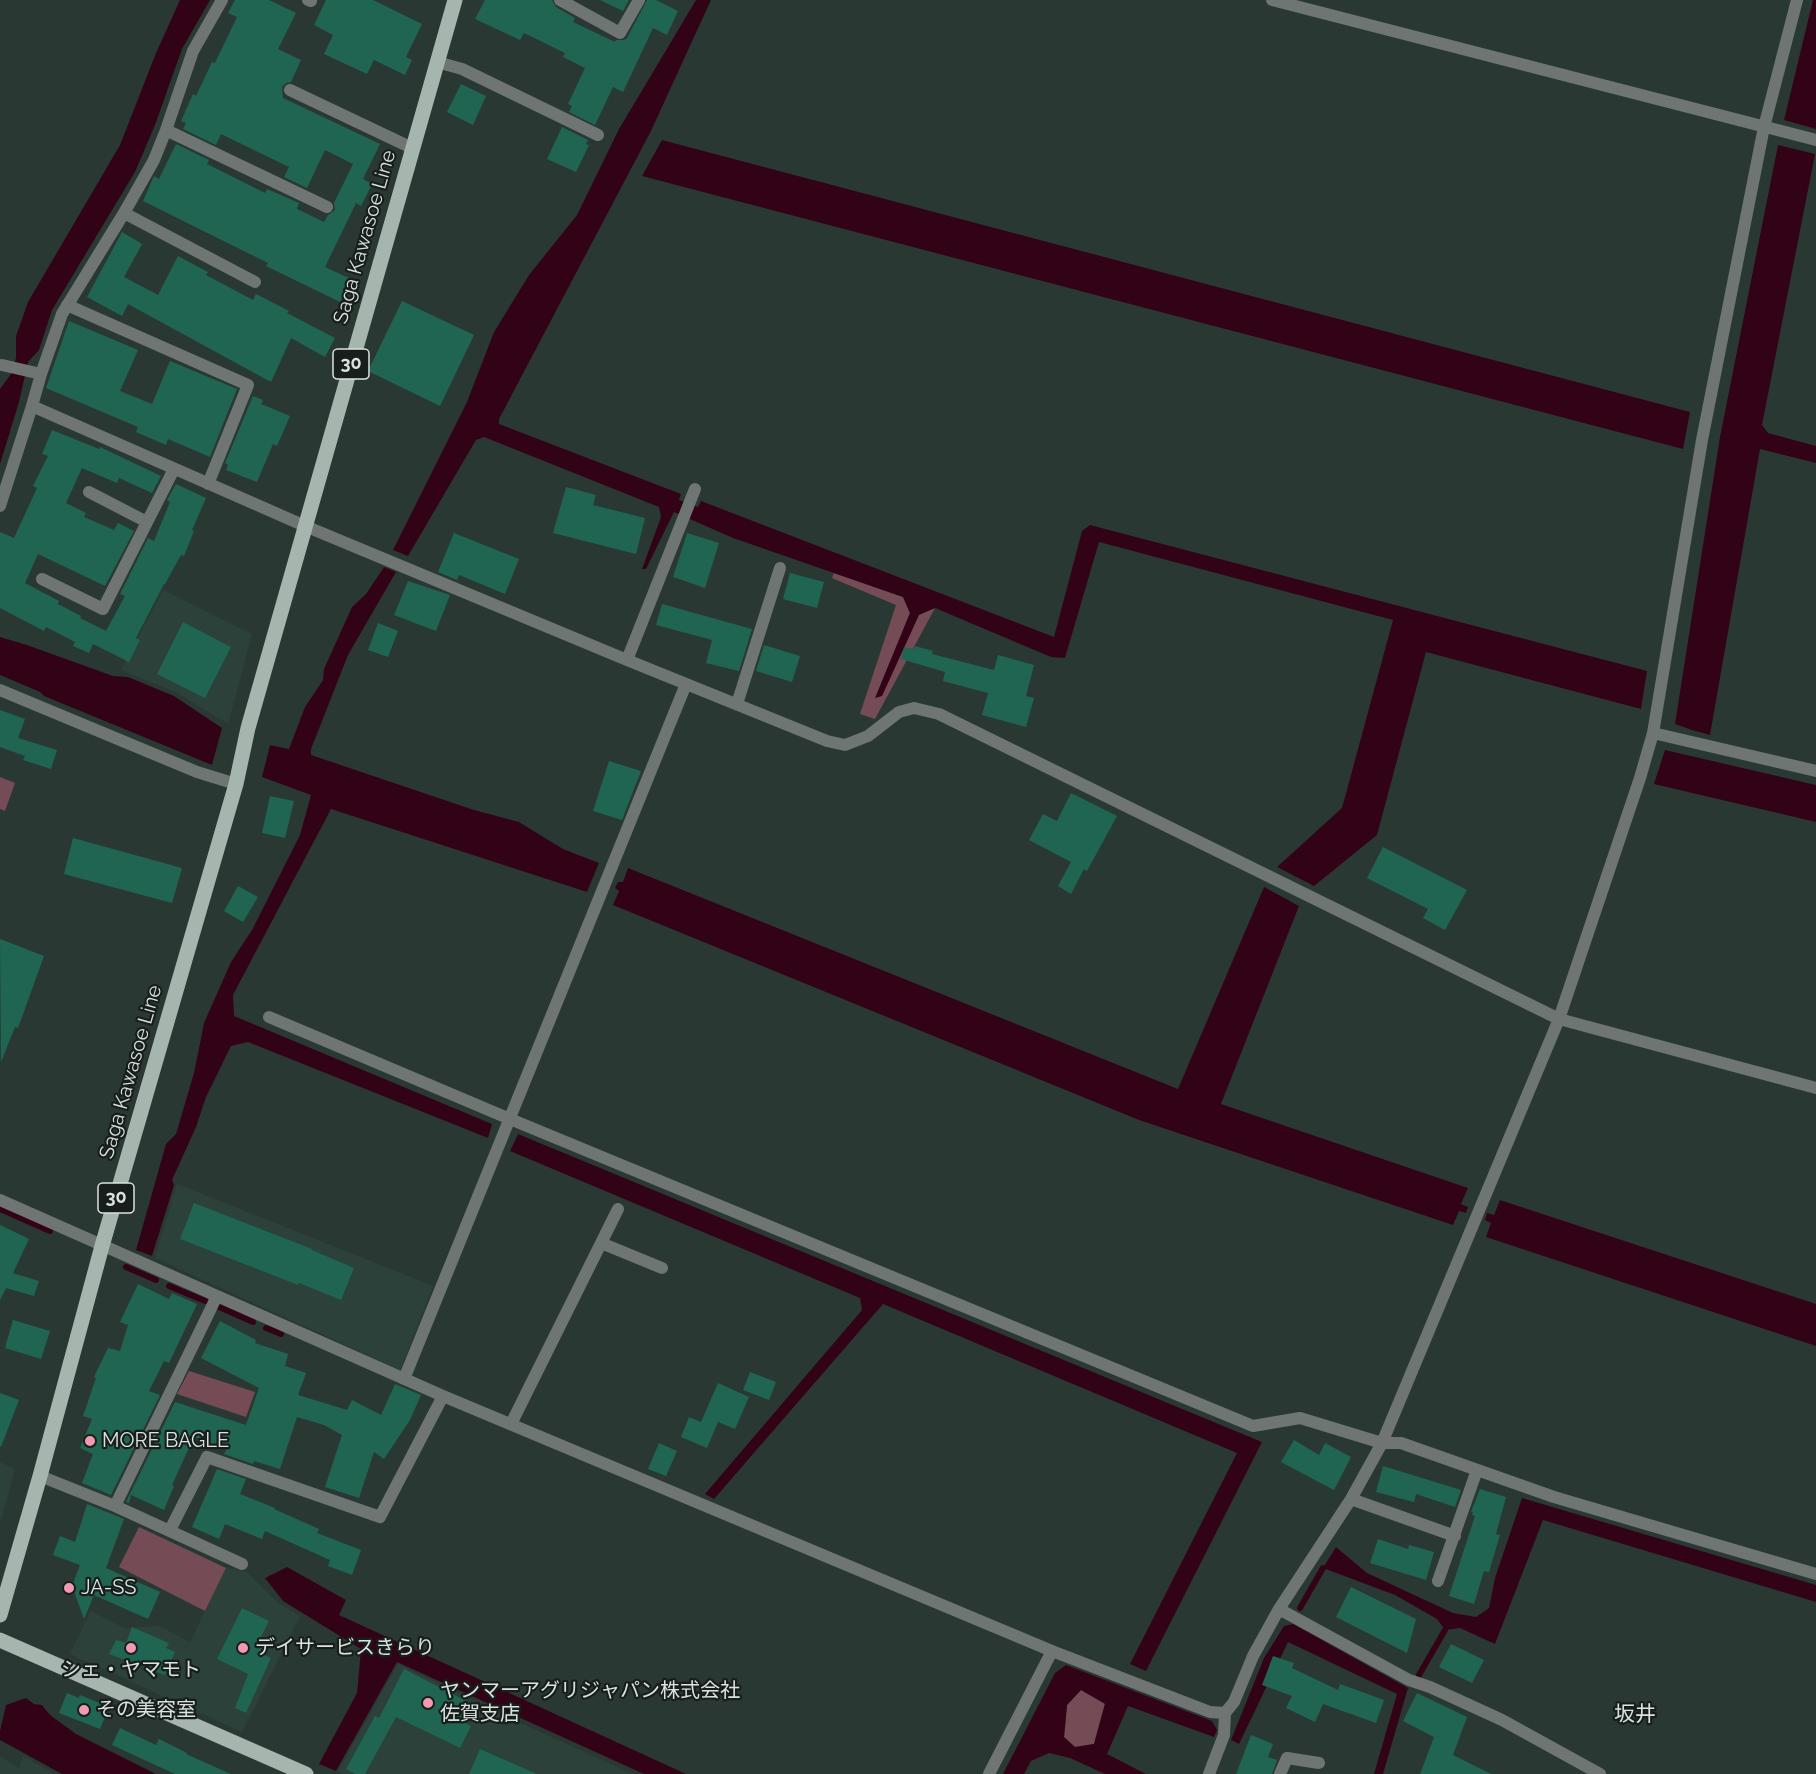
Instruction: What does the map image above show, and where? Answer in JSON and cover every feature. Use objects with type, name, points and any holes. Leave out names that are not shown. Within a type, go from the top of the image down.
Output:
[{"type":"main road","name":"Saga Kawasoe Line","points":[[0,1615],[102,1246],[237,784],[248,728],[455,0]]},
{"type":"main road","points":[[0,1640],[306,1774]]},
{"type":"street","points":[[0,506],[32,406],[36,373],[62,314],[154,160],[193,51],[222,0]]},
{"type":"street","points":[[560,0],[620,33],[639,0]]},
{"type":"street","points":[[1272,0],[1816,141]]},
{"type":"street","points":[[1209,1774],[1224,1736],[1225,1713],[1234,1702],[1253,1656],[1279,1608],[1351,1499],[1382,1443],[1559,1019],[1640,778],[1653,733],[1702,440],[1764,127],[1797,0]]},
{"type":"street","points":[[437,62],[462,69],[598,135]]},
{"type":"street","points":[[290,90],[412,148]]},
{"type":"street","points":[[166,130],[327,207]]},
{"type":"street","points":[[124,213],[255,282]]},
{"type":"street","points":[[67,305],[248,385],[208,484]]},
{"type":"street","points":[[3,365],[36,373]]},
{"type":"street","points":[[32,406],[305,526],[826,741],[844,745],[868,736],[899,712],[914,708],[939,714],[1559,1019],[1816,1088]]},
{"type":"street","points":[[42,579],[103,609],[174,469]]},
{"type":"street","points":[[89,492],[147,522]]},
{"type":"street","points":[[627,660],[693,493]]},
{"type":"street","points":[[737,704],[780,568]]},
{"type":"street","points":[[404,1378],[686,684]]},
{"type":"street","points":[[0,690],[196,772],[237,784]]},
{"type":"street","points":[[1653,733],[1816,771]]},
{"type":"street","points":[[269,1017],[1253,1426],[1300,1418],[1382,1443],[1401,1443],[1554,1497],[1816,1574]]},
{"type":"street","points":[[0,1200],[443,1396],[1052,1651],[1210,1712],[1225,1713]]},
{"type":"street","points":[[511,1424],[618,1209]]},
{"type":"street","points":[[601,1243],[662,1268]]},
{"type":"street","points":[[115,1506],[217,1296]]},
{"type":"street","points":[[170,1530],[207,1457],[380,1517],[443,1396]]},
{"type":"street","points":[[1438,1581],[1477,1470]]},
{"type":"street","points":[[40,1476],[115,1506],[242,1564]]},
{"type":"street","points":[[1351,1499],[1455,1536]]},
{"type":"street","points":[[1279,1608],[1409,1680],[1430,1687],[1502,1720],[1600,1774]]},
{"type":"street","points":[[989,1774],[1052,1651]]},
{"type":"street","points":[[1280,1774],[1287,1758],[1319,1763]]},
{"type":"shaded area","points":[[180,0],[210,0],[182,49],[155,125],[135,172],[52,310],[39,350],[28,362],[19,402],[0,464],[0,389],[11,374],[16,358],[16,336],[28,302],[120,145],[156,53]]},
{"type":"shaded area","points":[[696,0],[711,0],[651,131],[499,419],[499,424],[681,494],[679,500],[698,507],[701,501],[1054,637],[1082,531],[1090,525],[1647,671],[1641,709],[1426,652],[1377,835],[1314,886],[1277,867],[1342,808],[1393,620],[1099,542],[1065,658],[1051,657],[935,608],[919,615],[882,696],[875,698],[910,613],[903,597],[733,538],[674,512],[646,569],[642,569],[661,517],[659,507],[484,437],[476,440],[408,556],[393,550],[467,402],[494,332],[529,275],[577,215],[619,129]]},
{"type":"shaded area","points":[[1813,0],[1816,0],[1816,129],[1784,120]]},
{"type":"shaded area","points":[[662,140],[1690,412],[1683,449],[642,176]]},
{"type":"shaded area","points":[[1778,145],[1815,154],[1762,425],[1768,433],[1816,446],[1816,463],[1760,449],[1710,735],[1675,724],[1720,437]]},
{"type":"shaded area","points":[[384,567],[396,572],[348,655],[311,749],[311,755],[474,810],[519,822],[563,849],[599,863],[587,892],[331,809],[233,995],[234,1016],[492,1124],[488,1138],[248,1042],[231,1046],[206,1097],[196,1127],[172,1180],[174,1185],[152,1256],[136,1250],[166,1144],[176,1134],[194,1073],[204,1023],[231,962],[252,930],[300,835],[311,795],[262,777],[270,745],[289,749],[305,707],[323,680],[324,669],[352,607],[366,594]]},
{"type":"shaded area","points":[[834,573],[903,597],[910,613],[876,697],[882,695],[919,614],[935,608],[875,719],[860,714],[896,605],[832,578]]},
{"type":"shaded area","points":[[163,590],[252,634],[228,724],[176,692],[121,670]]},
{"type":"shaded area","points":[[0,637],[113,676],[128,677],[174,696],[222,728],[212,765],[44,696],[40,692],[0,675]]},
{"type":"shaded area","points":[[1665,750],[1816,785],[1816,822],[1654,784]]},
{"type":"shaded area","points":[[0,777],[15,783],[5,811],[0,809]]},
{"type":"shaded area","points":[[628,868],[1178,1089],[1264,887],[1299,906],[1221,1104],[1468,1188],[1461,1204],[1468,1207],[1466,1213],[1459,1211],[1453,1225],[1139,1120],[613,905],[619,891],[615,888],[618,882],[623,882]]},
{"type":"shaded area","points":[[518,1134],[1262,1442],[1146,1671],[1130,1664],[1237,1453],[883,1304],[714,1499],[705,1494],[862,1310],[860,1298],[510,1151]]},
{"type":"shaded area","points":[[177,1184],[433,1286],[400,1370],[155,1258]]},
{"type":"shaded area","points":[[1500,1200],[1816,1304],[1816,1346],[1486,1237],[1491,1223],[1485,1220],[1487,1213],[1494,1215]]},
{"type":"shaded area","points":[[189,1371],[255,1392],[246,1417],[177,1394]]},
{"type":"shaded area","points":[[0,1462],[15,1469],[0,1524]]},
{"type":"shaded area","points":[[1522,1498],[1816,1585],[1816,1602],[1543,1520],[1495,1644],[1460,1628],[1445,1630],[1437,1619],[1395,1595],[1323,1568],[1336,1547],[1367,1573],[1453,1613],[1476,1617],[1489,1608],[1495,1578]]},
{"type":"shaded area","points":[[139,1527],[226,1568],[205,1611],[119,1567]]},
{"type":"shaded area","points":[[287,1567],[346,1600],[339,1615],[686,1774],[644,1774],[397,1662],[336,1771],[319,1764],[357,1693],[361,1649],[283,1601],[265,1578]]},
{"type":"shaded area","points":[[226,1568],[247,1572],[278,1603],[300,1616],[242,1732],[70,1654],[91,1611],[124,1628],[159,1626],[190,1642]]},
{"type":"shaded area","points":[[1293,1624],[1408,1688],[1383,1774],[1374,1774],[1397,1694],[1288,1642],[1239,1744],[1231,1740],[1264,1658],[1284,1626]]},
{"type":"shaded area","points":[[398,1664],[632,1774],[344,1774],[338,1771]]},
{"type":"shaded area","points":[[1066,1665],[1212,1721],[1217,1730],[1214,1737],[1128,1706],[1107,1754],[1146,1774],[1105,1774],[1070,1758],[1049,1753],[1031,1761],[1024,1774],[1003,1774],[1055,1673]],"holes":[[[1081,1690],[1105,1704],[1094,1744],[1075,1747],[1064,1737],[1067,1705]]]},
{"type":"shaded area","points":[[1081,1690],[1105,1703],[1094,1744],[1075,1747],[1064,1738],[1067,1705]]},
{"type":"shaded area","points":[[26,1698],[34,1704],[42,1705],[50,1715],[76,1734],[156,1774],[62,1774],[0,1740],[6,1705]]},
{"type":"shaded area","points":[[0,1756],[19,1768],[23,1756],[55,1774],[0,1774]]},
{"type":"building","points":[[235,0],[269,0],[296,13],[278,49],[301,60],[291,82],[282,87],[283,98],[380,144],[363,179],[372,184],[361,206],[356,203],[325,267],[351,279],[340,302],[266,266],[268,263],[143,201],[154,176],[159,179],[176,144],[209,160],[207,164],[265,193],[267,189],[299,203],[297,209],[324,222],[335,210],[334,203],[353,164],[325,150],[307,188],[284,177],[289,167],[221,134],[216,145],[183,129],[186,123],[181,121],[193,94],[196,96],[212,62],[215,63],[237,17],[228,13]]},
{"type":"building","points":[[326,0],[373,0],[422,24],[406,57],[412,60],[405,75],[374,60],[367,74],[324,54],[333,35],[314,25]]},
{"type":"building","points":[[485,0],[552,0],[556,7],[575,18],[573,22],[615,42],[627,38],[647,0],[656,0],[678,11],[667,35],[653,28],[623,92],[613,87],[595,125],[569,112],[572,106],[568,104],[585,68],[563,57],[565,53],[524,33],[520,40],[475,19]]},
{"type":"building","points":[[600,0],[629,0],[623,11]]},
{"type":"building","points":[[461,84],[486,96],[473,125],[447,112]]},
{"type":"building","points":[[562,127],[588,140],[586,144],[589,145],[576,172],[547,159]]},
{"type":"building","points":[[122,232],[142,244],[124,277],[158,295],[178,256],[208,272],[206,275],[253,300],[256,294],[335,338],[325,357],[291,338],[271,382],[128,304],[122,316],[87,297]]},
{"type":"building","points":[[402,301],[474,335],[440,406],[368,371]]},
{"type":"building","points":[[69,321],[138,350],[120,391],[152,404],[170,361],[237,389],[210,457],[168,439],[166,445],[136,432],[138,427],[46,388]]},
{"type":"building","points":[[253,396],[263,400],[261,404],[290,416],[277,446],[273,444],[257,482],[226,470],[228,465],[225,463]]},
{"type":"building","points":[[52,430],[99,449],[100,447],[161,476],[152,493],[119,478],[117,483],[82,468],[66,503],[86,513],[84,517],[114,530],[118,523],[134,531],[105,586],[38,554],[25,583],[59,601],[58,604],[81,616],[80,618],[106,631],[125,596],[120,594],[148,538],[154,541],[170,502],[167,500],[176,484],[206,498],[184,556],[181,555],[164,584],[136,638],[140,640],[129,662],[93,644],[89,653],[73,646],[75,642],[46,627],[44,631],[0,608],[0,532],[14,538],[37,488],[33,486],[48,456],[42,454]]},
{"type":"building","points":[[566,487],[596,495],[593,505],[645,518],[636,554],[553,533]]},
{"type":"building","points":[[454,533],[519,559],[505,594],[459,575],[457,580],[438,572]]},
{"type":"building","points":[[687,533],[719,543],[705,588],[673,577]]},
{"type":"building","points":[[790,573],[824,582],[817,608],[783,599]]},
{"type":"building","points":[[408,581],[450,595],[436,631],[394,615]]},
{"type":"building","points":[[662,604],[752,629],[739,671],[706,663],[712,640],[656,625]]},
{"type":"building","points":[[183,622],[231,647],[205,698],[157,674]]},
{"type":"building","points":[[378,623],[398,631],[388,657],[368,650]]},
{"type":"building","points":[[764,645],[800,656],[792,682],[756,671]]},
{"type":"building","points":[[915,646],[933,651],[932,654],[994,670],[998,655],[1034,665],[1026,696],[1034,698],[1026,727],[982,715],[988,693],[943,681],[945,672],[901,659],[904,647],[914,649]]},
{"type":"building","points":[[0,710],[25,719],[18,738],[57,750],[51,769],[23,760],[25,756],[0,747]]},
{"type":"building","points":[[609,761],[641,771],[622,820],[593,811]]},
{"type":"building","points":[[1071,793],[1117,816],[1087,871],[1084,869],[1071,894],[1058,886],[1071,862],[1029,840],[1043,814],[1057,821]]},
{"type":"building","points":[[270,796],[294,801],[285,838],[262,833]]},
{"type":"building","points":[[73,838],[182,868],[172,903],[64,874]]},
{"type":"building","points":[[1383,847],[1467,890],[1445,930],[1423,918],[1428,909],[1367,878]]},
{"type":"building","points":[[238,886],[258,897],[243,922],[224,911]]},
{"type":"building","points":[[0,939],[44,956],[18,1028],[15,1027],[1,1062]]},
{"type":"building","points":[[194,1203],[354,1268],[341,1300],[180,1239]]},
{"type":"building","points":[[0,1225],[29,1239],[13,1273],[39,1281],[34,1296],[6,1288],[0,1300]]},
{"type":"building","points":[[138,1284],[169,1299],[172,1293],[197,1304],[169,1363],[164,1361],[149,1391],[160,1395],[111,1495],[82,1483],[93,1454],[80,1448],[92,1419],[83,1416],[96,1378],[94,1377],[108,1348],[120,1351],[128,1325],[120,1322]]},
{"type":"building","points":[[13,1320],[50,1331],[41,1359],[5,1348]]},
{"type":"building","points":[[220,1321],[256,1340],[255,1343],[288,1354],[285,1366],[306,1373],[298,1395],[347,1410],[352,1400],[381,1415],[395,1384],[421,1395],[410,1420],[384,1459],[374,1452],[359,1498],[325,1487],[342,1435],[324,1425],[297,1417],[280,1469],[254,1461],[253,1464],[224,1454],[227,1449],[194,1437],[172,1485],[174,1486],[164,1510],[131,1495],[129,1503],[126,1502],[175,1402],[246,1425],[259,1388],[201,1358]]},
{"type":"building","points":[[750,1372],[776,1382],[769,1400],[743,1390]]},
{"type":"building","points":[[718,1383],[749,1397],[735,1429],[718,1422],[707,1448],[681,1437],[689,1417],[701,1422]]},
{"type":"building","points":[[0,1393],[19,1400],[1,1447],[0,1446]]},
{"type":"building","points":[[1294,1440],[1319,1455],[1325,1443],[1351,1457],[1334,1490],[1281,1462]]},
{"type":"building","points":[[659,1443],[677,1451],[666,1476],[648,1469]]},
{"type":"building","points":[[1383,1466],[1461,1490],[1455,1507],[1416,1494],[1414,1502],[1376,1492]]},
{"type":"building","points":[[217,1469],[246,1479],[240,1494],[319,1529],[317,1533],[361,1550],[352,1575],[328,1566],[330,1560],[265,1531],[262,1539],[225,1524],[219,1539],[192,1527]]},
{"type":"building","points":[[1480,1489],[1506,1497],[1496,1534],[1500,1535],[1489,1572],[1484,1571],[1474,1604],[1449,1596],[1475,1516],[1471,1512]]},
{"type":"building","points":[[87,1504],[124,1519],[106,1568],[160,1592],[148,1619],[94,1595],[84,1619],[72,1586],[80,1565],[53,1555],[60,1536],[75,1542]]},
{"type":"building","points":[[1378,1539],[1408,1549],[1409,1545],[1434,1552],[1426,1580],[1370,1563]]},
{"type":"building","points":[[1351,1587],[1416,1619],[1407,1653],[1336,1617]]},
{"type":"building","name":"デイサービスきらり","points":[[242,1608],[269,1621],[260,1639],[267,1643],[262,1654],[271,1658],[246,1713],[235,1708],[248,1674],[217,1659]]},
{"type":"building","points":[[132,1627],[169,1643],[166,1648],[175,1652],[165,1675],[109,1654],[116,1640],[126,1643]]},
{"type":"building","points":[[1451,1644],[1484,1660],[1472,1683],[1439,1667]]},
{"type":"building","points":[[1273,1656],[1294,1663],[1292,1668],[1338,1690],[1340,1684],[1384,1700],[1376,1723],[1323,1704],[1315,1722],[1286,1708],[1292,1696],[1262,1685]]},
{"type":"building","points":[[404,1669],[470,1703],[461,1721],[471,1726],[460,1748],[396,1717],[365,1774],[355,1774],[346,1769],[375,1716],[379,1718]]},
{"type":"building","name":"その美容室","points":[[67,1693],[79,1698],[80,1695],[109,1707],[100,1729],[59,1713]]},
{"type":"building","points":[[1417,1693],[1467,1717],[1453,1755],[1491,1774],[1420,1774],[1434,1737],[1403,1721]]},
{"type":"building","points":[[120,1728],[156,1745],[159,1739],[231,1774],[175,1774],[112,1745]]},
{"type":"building","points":[[1251,1735],[1273,1744],[1268,1757],[1277,1760],[1272,1774],[1236,1774]]},
{"type":"building","name":"ヤンマーアグリジャパン株式会社 佐賀支店","points":[[480,1749],[537,1774],[469,1774]]},
{"type":"waterway","points":[[0,1209],[50,1231]]},
{"type":"waterway","points":[[126,1267],[156,1280]]},
{"type":"waterway","points":[[169,1286],[205,1301]]},
{"type":"waterway","points":[[219,1307],[253,1322]]},
{"type":"waterway","points":[[266,1328],[281,1334]]},
{"type":"waterway","points":[[1300,1608],[1323,1568]]},
{"type":"waterway","points":[[1419,1675],[1445,1630]]},
{"type":"place","name":"MORE BAGLE","points":[[90,1441]]},
{"type":"place","name":"JA-SS","points":[[69,1588]]},
{"type":"place","name":"シェ・ヤマモト","points":[[131,1648]]},
{"type":"place","name":"デイサービスきらり","points":[[243,1648]]},
{"type":"place","name":"ヤンマーアグリジャパン株式会社 佐賀支店","points":[[428,1703]]},
{"type":"place","name":"その美容室","points":[[84,1710]]},
{"type":"district","name":"坂井","points":[[1635,1715]]}]
